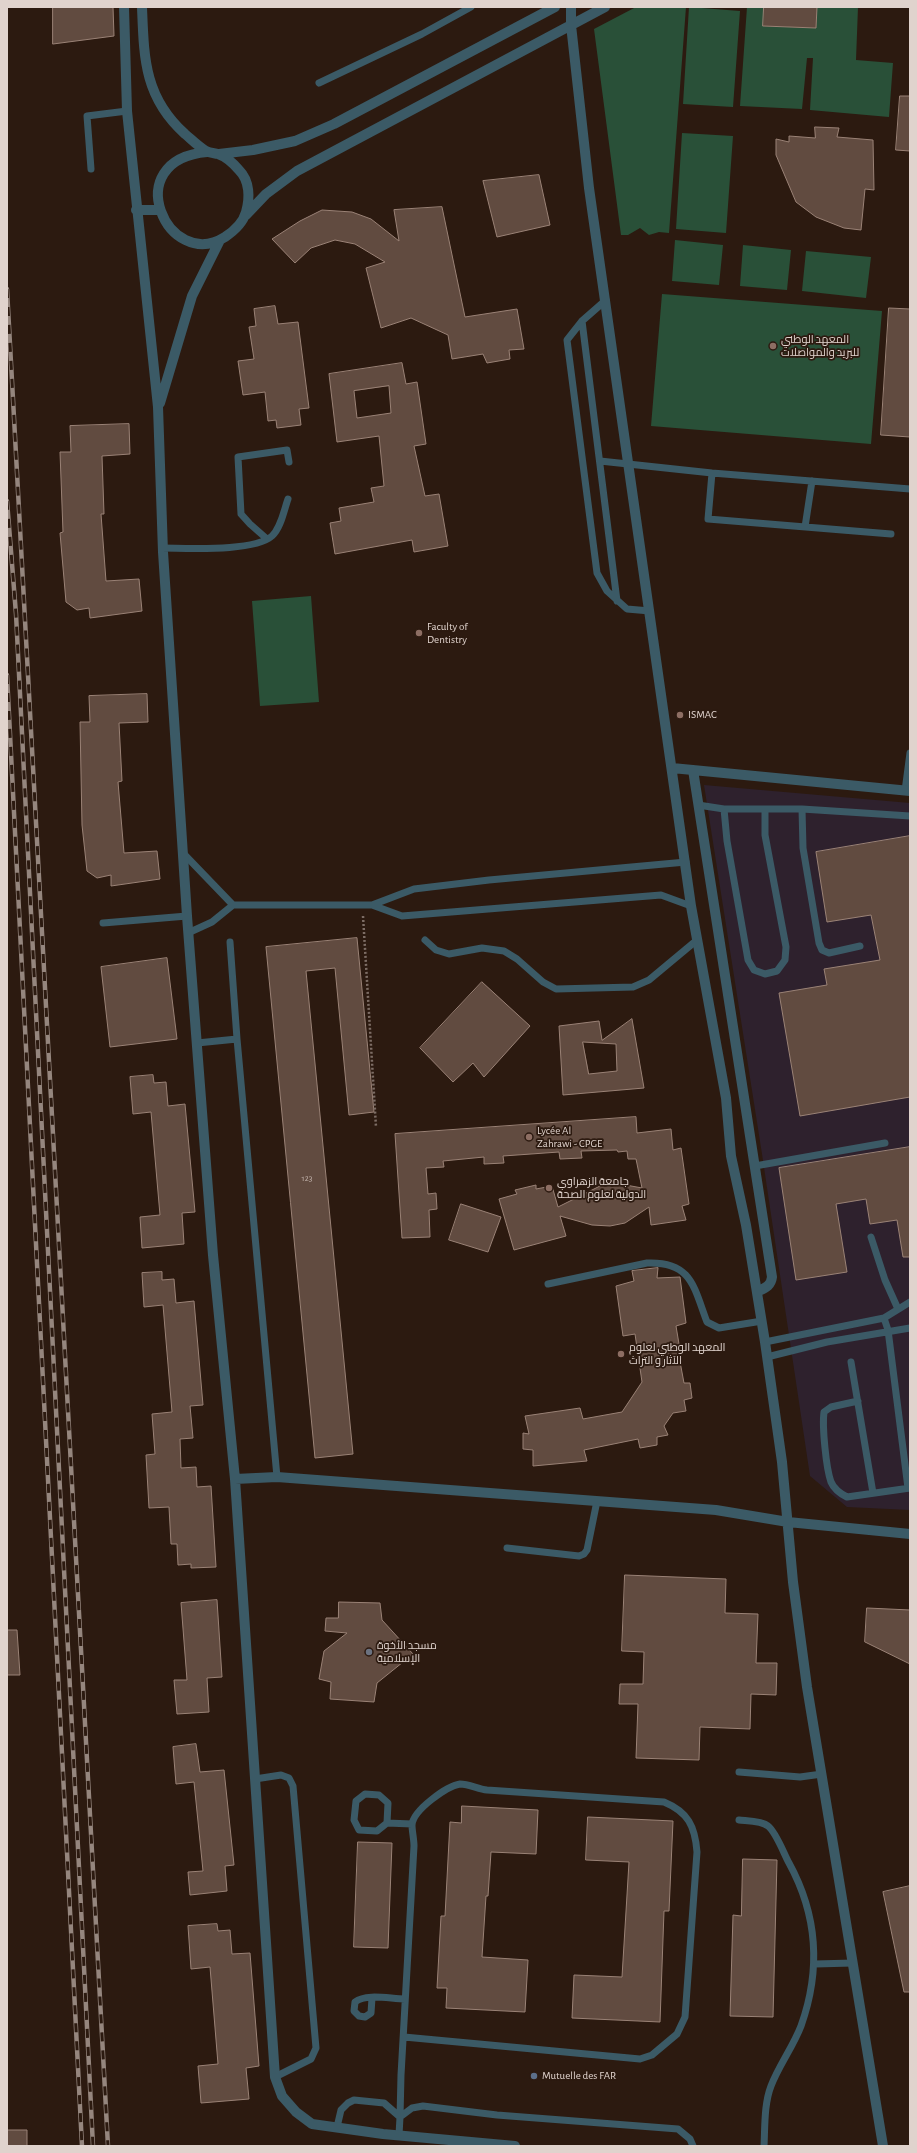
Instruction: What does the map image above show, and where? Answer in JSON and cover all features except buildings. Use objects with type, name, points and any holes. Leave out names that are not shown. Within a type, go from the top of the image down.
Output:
[{"type":"street","points":[[124,7],[127,111],[136,210],[158,407],[162,548],[186,916],[214,1255],[235,1479],[275,2077],[282,2096],[296,2112],[312,2124],[399,2135],[515,2146]]},
{"type":"street","points":[[142,7],[144,57],[151,84],[157,98],[174,124],[207,152]]},
{"type":"street","points":[[555,7],[334,124],[295,141],[253,150],[219,154],[207,152],[186,156],[168,168],[161,181],[158,196],[159,210],[166,224],[176,234],[190,241],[206,243],[220,240],[235,230],[245,216],[266,194],[297,171],[605,7]]},
{"type":"street","points":[[571,7],[571,25],[590,188],[691,906],[727,1108],[731,1156],[746,1225],[762,1322],[782,1462],[793,1582],[805,1672],[883,2146]]},
{"type":"street","points":[[219,154],[232,161],[242,172],[248,186],[249,202],[245,216]]},
{"type":"street","points":[[136,210],[159,210]]},
{"type":"street","points":[[158,407],[192,296],[220,240]]},
{"type":"street","points":[[672,768],[907,791]]},
{"type":"street","points":[[693,770],[772,1277],[772,1282],[757,1292]]},
{"type":"street","points":[[235,1479],[277,1477],[716,1510],[788,1522],[910,1534]]},
{"type":"lane","points":[[319,83],[422,34],[471,7]]},
{"type":"lane","points":[[91,169],[87,116],[127,111]]},
{"type":"lane","points":[[606,300],[582,321],[567,340],[597,573],[607,591],[617,602],[627,609],[650,611]]},
{"type":"lane","points":[[582,321],[617,602]]},
{"type":"lane","points":[[267,539],[250,524],[242,514],[238,456],[287,450],[288,462]]},
{"type":"lane","points":[[600,461],[712,473],[910,489]]},
{"type":"lane","points":[[712,473],[708,519],[891,534]]},
{"type":"lane","points":[[805,527],[812,481]]},
{"type":"lane","points":[[162,548],[254,545],[273,536],[281,520],[288,499]]},
{"type":"lane","points":[[907,791],[910,753]]},
{"type":"lane","points":[[698,805],[724,809],[802,809],[910,816]]},
{"type":"lane","points":[[724,809],[748,960],[754,970],[765,974],[777,971],[785,960],[786,946],[765,835],[765,810]]},
{"type":"lane","points":[[802,809],[803,848],[819,943],[822,950],[829,953],[860,946]]},
{"type":"lane","points":[[182,852],[233,905]]},
{"type":"lane","points":[[372,905],[414,889],[489,880],[686,862]]},
{"type":"lane","points":[[188,933],[212,922],[233,905],[372,905],[402,916],[661,895],[691,906]]},
{"type":"lane","points":[[103,922],[186,916]]},
{"type":"lane","points":[[426,940],[436,950],[449,954],[482,948],[504,951],[517,959],[543,982],[556,989],[633,987],[649,980],[697,940]]},
{"type":"lane","points":[[230,942],[237,1039],[277,1477]]},
{"type":"lane","points":[[197,1043],[237,1039]]},
{"type":"lane","points":[[755,1166],[886,1143]]},
{"type":"lane","points":[[871,1236],[885,1280],[898,1309]]},
{"type":"lane","points":[[548,1284],[657,1262],[679,1268],[690,1278],[707,1322],[712,1326],[719,1328],[762,1322]]},
{"type":"lane","points":[[765,1342],[884,1318],[910,1302]]},
{"type":"lane","points":[[858,1401],[831,1407],[824,1412],[822,1422],[831,1483],[841,1494],[847,1497],[909,1488],[888,1330],[884,1318]]},
{"type":"lane","points":[[767,1357],[827,1342],[888,1330],[910,1328]]},
{"type":"lane","points":[[851,1362],[873,1493]]},
{"type":"lane","points":[[507,1548],[579,1556],[584,1554],[587,1550],[597,1501]]},
{"type":"lane","points":[[739,1772],[800,1777],[822,1774]]},
{"type":"lane","points":[[255,1779],[281,1775],[289,1778],[293,1786],[316,2048],[311,2059],[275,2077]]},
{"type":"lane","points":[[399,2135],[405,1999],[414,1846],[412,1824],[415,1816],[422,1808],[448,1788],[459,1784],[467,1784],[487,1790],[664,1802],[675,1807],[684,1814],[696,1834],[697,1852],[685,2018],[677,2034],[652,2055],[640,2059],[404,2037]]},
{"type":"lane","points":[[387,1823],[388,1803],[379,1795],[365,1794],[356,1801],[354,1820],[359,1830],[377,1831],[387,1823],[412,1824]]},
{"type":"lane","points":[[739,1820],[768,1826],[793,1870],[808,1908],[814,1938],[815,1964],[810,1995],[800,2027],[770,2087],[767,2102],[764,2146]]},
{"type":"lane","points":[[815,1964],[852,1963]]},
{"type":"lane","points":[[372,1998],[405,1999]]},
{"type":"lane","points":[[337,2127],[342,2110],[348,2103],[354,2100],[384,2103],[400,2118]]},
{"type":"lane","points":[[400,2118],[412,2108],[423,2106],[497,2115],[678,2130],[686,2134],[693,2146]]},
{"type":"path","points":[[362,905],[376,1127]]},
{"type":"shaded area","points":[[704,785],[910,803],[910,1510],[847,1507],[810,1476],[762,1154]]},
{"type":"green space","points":[[636,7],[686,7],[669,233],[659,232],[649,235],[640,228],[628,235],[621,235],[594,29]]},
{"type":"green space","points":[[689,7],[740,11],[733,107],[683,104]]},
{"type":"green space","points":[[747,7],[764,7],[764,26],[816,28],[817,7],[858,7],[856,60],[893,63],[889,117],[810,110],[813,58],[807,58],[802,109],[740,106]]},
{"type":"green space","points":[[682,133],[733,136],[726,233],[676,229]]},
{"type":"green space","points":[[675,240],[723,245],[719,285],[672,281]]},
{"type":"green space","points":[[743,245],[791,250],[787,290],[740,286]]},
{"type":"green space","points":[[806,251],[871,257],[866,298],[802,291]]},
{"type":"green space","points":[[662,294],[882,311],[871,444],[651,426]]},
{"type":"green space","points":[[311,596],[319,702],[260,706],[252,601]]},
{"type":"railway","points":[[7,289],[108,2146]]},
{"type":"railway","points":[[7,501],[16,614],[93,2146]]},
{"type":"railway","points":[[7,675],[82,2146]]},
{"type":"place","name":"المعهد الوطني للبريد والمواصلات","points":[[773,346]]},
{"type":"place","name":"Faculty of Dentistry","points":[[419,633]]},
{"type":"place","name":"ISMAC","points":[[680,715]]},
{"type":"place","name":"Lycée Al Zahrawi - CPGE","points":[[529,1137]]},
{"type":"place","name":"جامعة الزهراوي الدولية لعلوم الصحة","points":[[549,1188]]},
{"type":"place","name":"المعهد الوطني لعلوم الآثار و التراث","points":[[621,1354]]},
{"type":"place","name":"مسجد الأخوة الإسلامية","points":[[369,1652]]},
{"type":"place","name":"Mutuelle des FAR","points":[[534,2076]]}]
